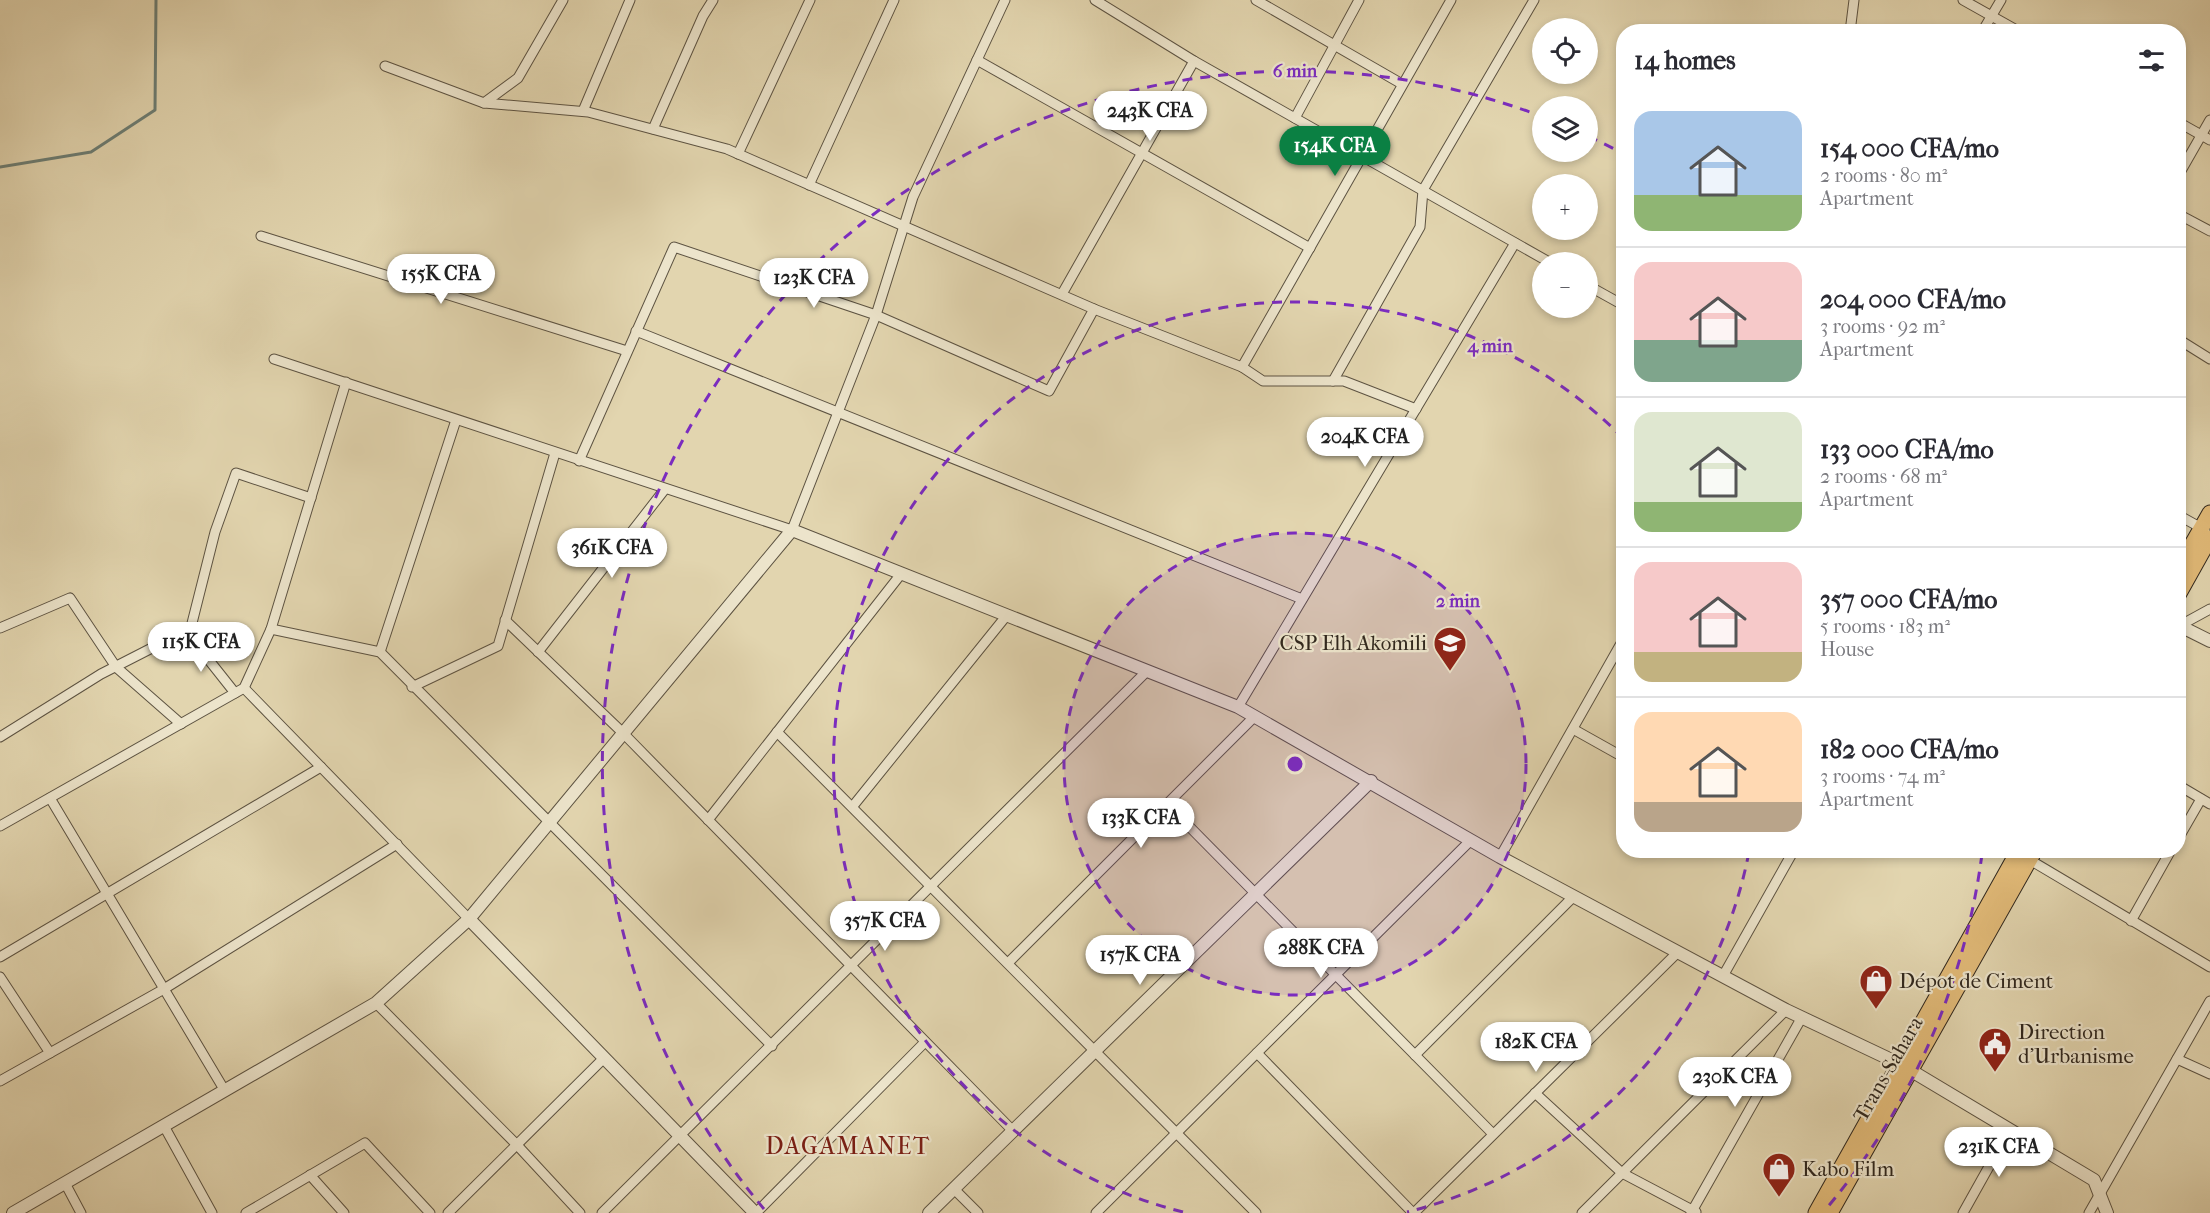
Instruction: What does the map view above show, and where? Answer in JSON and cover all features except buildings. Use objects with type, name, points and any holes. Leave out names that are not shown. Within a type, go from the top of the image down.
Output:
[{"type":"main road","points":[[2186,578],[2207,533],[2210,513]]},
{"type":"main road","points":[[2186,559],[2207,533]]},
{"type":"main road","name":"Trans-Sahara","points":[[1830,1213],[1906,1068],[2026,858]]},
{"type":"main road","name":"Trans-Sahara","points":[[1816,1213],[1906,1068]]},
{"type":"street","points":[[484,104],[518,78],[563,0]]},
{"type":"street","points":[[583,111],[630,0]]},
{"type":"street","points":[[652,129],[703,16],[713,0]]},
{"type":"street","points":[[738,154],[810,0]]},
{"type":"street","points":[[809,184],[894,0]]},
{"type":"street","points":[[13,1213],[376,1003],[469,919],[792,530],[876,315],[913,197],[1005,0]]},
{"type":"street","points":[[1095,0],[1194,61],[1532,252]]},
{"type":"street","points":[[1256,0],[1402,84]]},
{"type":"street","points":[[1295,118],[1359,0]]},
{"type":"street","points":[[1242,367],[1451,0]]},
{"type":"street","points":[[1333,381],[1420,227],[1423,190],[1534,0]]},
{"type":"street","points":[[1851,24],[1854,0]]},
{"type":"street","points":[[1963,0],[2006,24]]},
{"type":"street","points":[[1987,24],[2001,0]]},
{"type":"street","points":[[977,60],[1310,248]]},
{"type":"street","points":[[1062,294],[1194,61]]},
{"type":"street","points":[[386,66],[484,104],[583,111],[738,154],[1094,309],[1242,367],[1263,381],[1344,381],[1416,409]]},
{"type":"street","points":[[2186,165],[2206,137],[2210,120]]},
{"type":"street","points":[[2186,126],[2206,137]]},
{"type":"street","points":[[2186,218],[2210,231]]},
{"type":"street","points":[[261,236],[627,351]]},
{"type":"street","points":[[1238,707],[1515,243]]},
{"type":"street","points":[[579,461],[674,247],[876,315],[1049,391],[1094,309]]},
{"type":"street","points":[[1598,291],[1616,301]]},
{"type":"street","points":[[636,331],[1302,599]]},
{"type":"street","points":[[2186,344],[2210,359]]},
{"type":"street","points":[[274,358],[792,530],[1238,707],[1371,781],[1500,857],[1786,1010],[1906,1068],[2094,1180],[2107,1213]]},
{"type":"street","points":[[0,826],[244,688],[271,629],[346,382]]},
{"type":"street","points":[[380,652],[456,420]]},
{"type":"street","points":[[412,687],[498,646],[555,453]]},
{"type":"street","points":[[235,693],[189,635],[215,532],[236,473],[311,498]]},
{"type":"street","points":[[538,652],[664,489]]},
{"type":"street","points":[[2186,520],[2207,533]]},
{"type":"street","points":[[708,820],[901,574]]},
{"type":"street","points":[[0,628],[70,598],[116,667],[181,724]]},
{"type":"street","points":[[2186,622],[2210,609]]},
{"type":"street","points":[[853,806],[1007,615]]},
{"type":"street","points":[[505,620],[623,733],[1013,1131]]},
{"type":"street","points":[[0,737],[116,667],[191,628]]},
{"type":"street","points":[[271,629],[380,652],[412,687],[772,1046]]},
{"type":"street","points":[[2186,629],[2210,641]]},
{"type":"street","points":[[1500,857],[1616,652]]},
{"type":"street","points":[[602,1213],[681,1137],[1147,671]]},
{"type":"street","points":[[244,688],[755,1213],[925,1042]]},
{"type":"street","points":[[1008,963],[1255,716]]},
{"type":"street","points":[[1573,729],[1616,753]]},
{"type":"street","points":[[777,732],[1256,1213]]},
{"type":"street","points":[[0,957],[321,767]]},
{"type":"street","points":[[929,1213],[1371,781]]},
{"type":"street","points":[[2186,790],[2210,804]]},
{"type":"street","points":[[50,798],[225,1090]]},
{"type":"street","points":[[2186,825],[2201,799]]},
{"type":"street","points":[[1167,804],[1493,1134]]},
{"type":"street","points":[[1096,1213],[1471,840]]},
{"type":"street","points":[[0,1081],[164,989],[396,844]]},
{"type":"street","points":[[1723,976],[1787,858]]},
{"type":"street","points":[[2034,858],[2131,921],[2210,967]]},
{"type":"street","points":[[2131,921],[2166,858]]},
{"type":"street","points":[[1415,1055],[1574,896]]},
{"type":"street","points":[[1257,1053],[1413,1213],[1678,952]]},
{"type":"street","points":[[0,977],[50,1053]]},
{"type":"street","points":[[2089,1213],[2210,1001]]},
{"type":"street","points":[[376,1003],[517,1145],[580,1213]]},
{"type":"street","points":[[1582,1213],[1786,1010]]},
{"type":"street","points":[[1535,1093],[1622,1173],[1694,1212],[1802,1017]]},
{"type":"street","points":[[448,1213],[604,1058]]},
{"type":"street","points":[[2177,1059],[2210,1074]]},
{"type":"street","points":[[164,1126],[212,1213]]},
{"type":"street","points":[[1963,1213],[2010,1129]]},
{"type":"street","points":[[246,1213],[364,1143],[430,1213]]},
{"type":"street","points":[[310,1175],[344,1213]]},
{"type":"street","points":[[65,1183],[81,1213]]},
{"type":"street","points":[[954,1189],[978,1213]]},
{"type":"waterway","points":[[0,167],[91,152],[155,110],[156,0]]},
{"type":"place","name":"CSP Elh Akomili","points":[[1450,672]]},
{"type":"place","name":"Dépot de Ciment","points":[[1876,1010]]},
{"type":"place","name":"Direction d'Urbanisme","points":[[1995,1073]]},
{"type":"place","name":"Kabo Film","points":[[1779,1198]]},
{"type":"district","name":"DAGAMANET","points":[[848,1146]]}]
